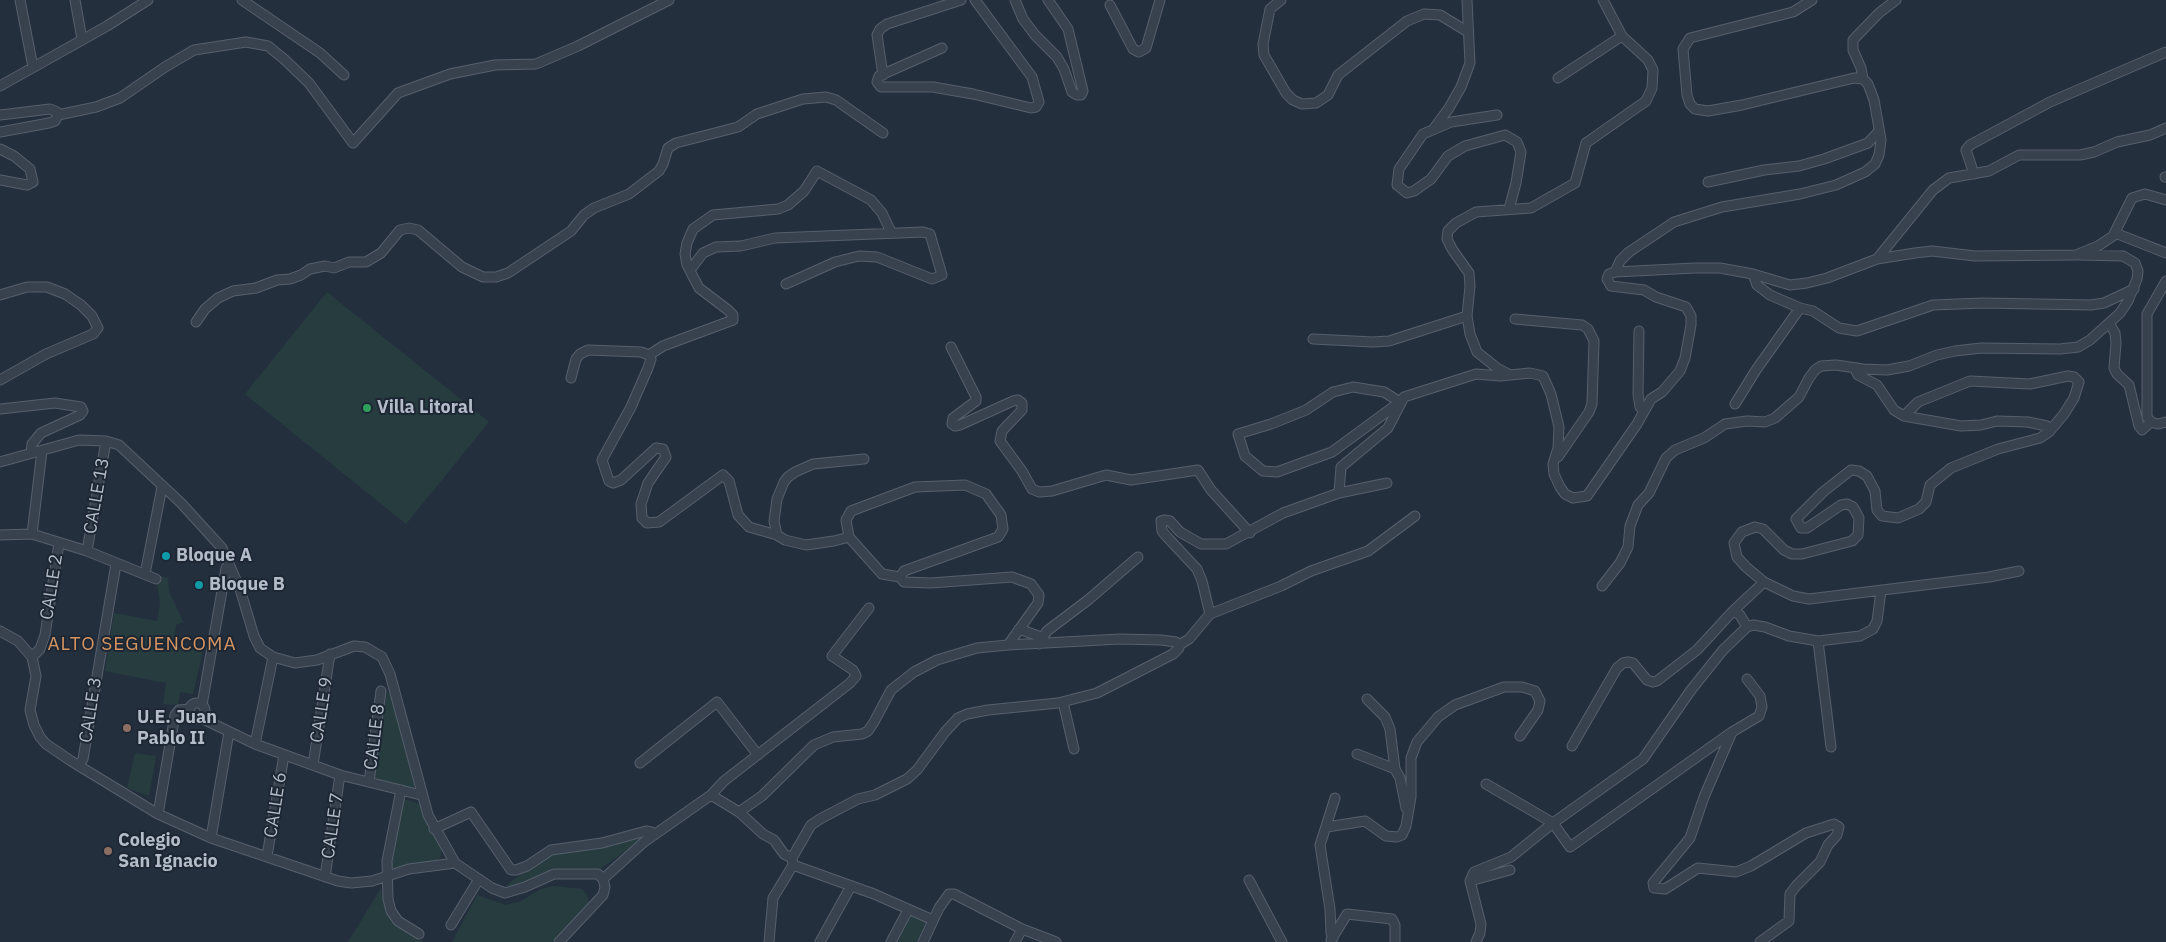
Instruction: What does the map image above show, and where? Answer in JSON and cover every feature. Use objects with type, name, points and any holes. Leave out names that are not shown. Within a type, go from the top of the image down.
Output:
[{"type":"street","points":[[20,0],[33,68]]},
{"type":"street","points":[[75,0],[82,39]]},
{"type":"street","points":[[0,86],[148,0]]},
{"type":"street","points":[[242,0],[320,53],[344,75]]},
{"type":"street","points":[[58,115],[96,107],[120,98],[165,67],[194,50],[246,42],[268,46],[284,59],[309,83],[353,143],[398,93],[459,72],[495,65],[536,64],[578,46],[669,0]]},
{"type":"street","points":[[883,75],[878,36],[880,28],[961,0]]},
{"type":"street","points":[[942,48],[879,76],[877,82],[881,87],[933,87],[1031,108],[1036,107],[1039,102],[1032,77],[975,0]]},
{"type":"street","points":[[1015,0],[1023,19],[1035,35],[1057,56],[1072,92],[1076,96],[1081,95],[1083,91],[1068,30],[1048,0]]},
{"type":"street","points":[[1110,5],[1133,49],[1140,52],[1146,48],[1160,0]]},
{"type":"street","points":[[1281,0],[1270,9],[1263,44],[1264,55],[1286,93],[1293,100],[1302,104],[1316,103],[1328,95],[1338,76],[1407,21],[1424,14],[1440,15],[1468,32]]},
{"type":"street","points":[[1435,127],[1457,94],[1470,62],[1467,0]]},
{"type":"street","points":[[1511,375],[1497,368],[1477,352],[1470,334],[1467,316],[1470,286],[1469,273],[1447,239],[1448,231],[1456,223],[1476,212],[1530,208],[1575,183],[1586,143],[1646,101],[1652,88],[1653,70],[1648,60],[1622,36],[1603,0]]},
{"type":"street","points":[[1812,0],[1793,12],[1690,38],[1682,49],[1682,61],[1690,104],[1696,108],[1708,111],[1742,105],[1854,78],[1863,79]]},
{"type":"street","points":[[1615,272],[1620,261],[1640,244],[1674,222],[1722,207],[1800,194],[1836,185],[1853,179],[1875,164],[1879,155],[1879,131],[1874,100],[1868,84],[1863,79],[1861,68],[1852,50],[1853,40],[1879,13],[1896,0]]},
{"type":"street","points":[[1558,78],[1622,36]]},
{"type":"street","points":[[1974,174],[1966,150],[1970,145],[2050,102],[2166,52]]},
{"type":"street","points":[[196,322],[205,309],[218,298],[233,291],[290,279],[310,269],[326,266],[334,268],[349,262],[366,262],[381,253],[400,230],[409,228],[418,230],[462,267],[483,277],[496,277],[508,273],[571,231],[584,215],[594,208],[629,194],[659,171],[668,148],[676,143],[738,127],[757,114],[803,98],[826,97],[836,100],[884,133]]},
{"type":"street","points":[[0,115],[50,108],[57,112],[58,115]]},
{"type":"street","points":[[0,132],[49,124],[55,121],[58,115]]},
{"type":"street","points":[[1497,115],[1451,122],[1435,127],[1423,134],[1399,169],[1397,184],[1407,192],[1414,191],[1431,179],[1448,156],[1465,146],[1505,135],[1517,142],[1520,152],[1516,183],[1509,209]]},
{"type":"street","points":[[1877,259],[1933,190],[1949,178],[1989,171],[2019,155],[2080,155],[2094,152],[2117,142],[2150,135],[2166,128]]},
{"type":"street","points":[[1708,182],[1764,170],[1799,166],[1824,159],[1868,143],[1879,131]]},
{"type":"street","points":[[0,149],[14,156],[30,170],[34,182],[27,185],[0,180]]},
{"type":"street","points":[[650,355],[663,346],[733,320],[733,315],[728,310],[699,288],[685,254],[693,229],[713,215],[778,209],[788,205],[804,191],[817,172],[871,200],[882,213],[891,232]]},
{"type":"street","points":[[2076,255],[2107,240],[2114,233],[2132,198],[2146,194],[2166,200]]},
{"type":"street","points":[[690,270],[702,253],[716,247],[741,246],[775,238],[923,232],[930,234],[942,274],[932,279],[877,257],[859,256],[835,262],[786,284]]},
{"type":"street","points":[[2114,233],[2166,253]]},
{"type":"street","points":[[1400,402],[1384,392],[1353,388],[1334,392],[1306,410],[1271,424],[1238,434],[1246,456],[1263,471],[1277,472],[1332,452],[1400,402],[1410,394],[1476,374],[1511,375],[1530,373],[1543,376],[1551,394],[1559,427],[1558,448],[1553,464],[1554,474],[1565,494],[1573,498],[1580,498],[1587,496],[1651,399],[1662,392],[1680,371],[1685,358],[1691,325],[1691,316],[1686,307],[1656,297],[1644,290],[1611,286],[1607,279],[1609,274],[1615,272],[1720,268],[1753,274],[1790,285],[1827,278],[1877,259],[1932,252],[1975,256],[2120,255],[2130,258],[2134,263],[2138,271],[2134,289],[2120,313],[2090,340],[2078,347],[1964,350],[1937,355],[1909,366],[1888,370],[1855,369],[1836,365],[1821,366],[1809,378],[1799,397],[1776,418],[1765,422],[1725,424],[1704,438],[1675,450],[1666,458],[1649,493],[1638,505],[1630,526],[1628,547],[1620,563],[1602,586]]},
{"type":"street","points":[[1753,274],[1757,285],[1770,295],[1800,308],[1813,311],[1839,328],[1857,331],[1933,305],[1983,302],[2091,305],[2104,303],[2134,289]]},
{"type":"street","points":[[2166,281],[2147,314],[2147,417],[2151,422],[2158,424],[2166,422]]},
{"type":"street","points":[[0,294],[27,287],[47,287],[65,294],[81,305],[92,316],[98,328],[93,334],[46,354],[0,380]]},
{"type":"street","points":[[1735,404],[1756,370],[1800,308]]},
{"type":"street","points":[[1313,339],[1389,341],[1467,316]]},
{"type":"street","points":[[1515,319],[1582,325],[1588,329],[1594,341],[1592,404],[1589,412],[1553,464]]},
{"type":"street","points":[[2109,323],[2115,333],[2114,368],[2117,374],[2129,385],[2139,426],[2142,430],[2151,422]]},
{"type":"street","points":[[1639,330],[1638,394],[1640,407],[1644,411]]},
{"type":"street","points":[[951,347],[976,398],[976,401],[953,418],[952,424],[955,426],[960,425],[1013,401],[1018,400],[1022,403],[1022,410],[1002,431],[1000,442],[1022,471],[1032,489],[1039,492],[1052,491],[1106,475],[1131,480],[1198,470],[1211,490],[1250,533]]},
{"type":"street","points":[[571,378],[576,359],[580,354],[588,350],[642,352],[650,355]]},
{"type":"street","points":[[650,355],[651,359],[648,368],[631,407],[604,454],[602,463],[609,481],[613,483],[621,480],[656,448],[661,448],[666,452],[666,457],[648,483],[641,504],[640,513],[644,520],[651,523],[659,522],[723,475],[729,481],[738,515],[749,527],[778,535],[785,540],[806,545],[849,537]]},
{"type":"street","points":[[1855,369],[1858,375],[1877,385],[1894,410],[1904,416],[1961,426],[1981,425],[1997,421],[2028,422],[2047,426],[2049,432]]},
{"type":"street","points":[[1904,416],[1918,402],[1970,382],[2030,384],[2068,376],[2074,377],[2079,382],[2074,398],[2049,432],[2040,438],[1998,449],[1951,468],[1930,485],[1926,502],[1919,509],[1898,518],[1882,516],[1877,510],[1875,491],[1868,476],[1859,471],[1851,470],[1823,492],[1796,519],[1801,528],[1807,528],[1841,505],[1847,504],[1853,507],[1859,518],[1858,535],[1852,541],[1802,554],[1792,554],[1784,550],[1763,529],[1755,527],[1742,532],[1734,543],[1737,557],[1764,582],[1793,596],[1809,599],[1989,578],[2019,571]]},
{"type":"street","points":[[1339,493],[1341,467],[1388,428],[1400,402]]},
{"type":"street","points":[[0,409],[55,403],[81,407],[83,411],[80,415],[41,433],[32,444],[31,453]]},
{"type":"street","points":[[0,462],[79,440],[106,441],[119,445],[181,503],[222,548],[240,589],[254,636],[260,648],[273,657],[295,663],[316,660],[354,646],[365,647],[382,657],[390,674],[421,795],[434,829],[455,863],[500,892],[525,887],[554,874],[598,874],[603,879],[605,886],[603,895],[559,942]]},
{"type":"street","name":"CALLE 13","points":[[87,551],[106,441]]},
{"type":"street","points":[[32,534],[42,451]]},
{"type":"street","points":[[778,535],[774,521],[777,499],[788,477],[813,464],[864,459]]},
{"type":"street","points":[[1210,614],[1202,580],[1197,569],[1166,537],[1162,531],[1161,521],[1170,521],[1180,532],[1201,544],[1226,544],[1250,533],[1283,513],[1339,493],[1387,484]]},
{"type":"street","points":[[900,577],[904,572],[998,537],[1003,529],[1001,514],[986,494],[965,485],[915,487],[851,511],[846,520],[849,537],[882,574],[900,577],[904,582],[931,583],[1012,577],[1031,584],[1037,591],[1038,603],[1008,644]]},
{"type":"street","points":[[145,574],[162,487]]},
{"type":"street","points":[[769,942],[773,898],[804,835],[811,825],[820,818],[858,798],[875,795],[907,779],[917,770],[945,732],[958,718],[967,714],[988,710],[1063,702],[1098,693],[1173,654],[1179,648],[1179,645],[1189,640],[1210,614],[1281,586],[1311,571],[1368,551],[1414,516]]},
{"type":"street","points":[[0,538],[32,534],[87,551],[156,579]]},
{"type":"street","name":"CALLE 2","points":[[32,657],[40,650],[45,635],[59,543]]},
{"type":"street","points":[[1040,641],[1138,557]]},
{"type":"street","name":"CALLE 3","points":[[79,765],[83,759],[116,564]]},
{"type":"street","points":[[201,718],[205,712],[202,705],[226,568],[229,565]]},
{"type":"street","points":[[1572,746],[1617,668],[1623,663],[1633,663],[1647,680],[1657,681],[1698,650],[1733,611],[1764,582]]},
{"type":"street","points":[[223,589],[240,589]]},
{"type":"street","points":[[1476,942],[1480,934],[1481,924],[1470,881],[1474,872],[1511,857],[1553,823],[1642,759],[1691,690],[1723,650],[1746,627],[1753,625],[1766,627],[1789,636],[1818,641],[1860,636],[1873,629],[1877,621],[1881,591]]},
{"type":"street","points":[[603,879],[615,866],[654,835],[711,795],[713,791],[854,679],[855,673],[853,670],[832,656],[869,608]]},
{"type":"street","points":[[1733,611],[1740,616],[1746,627]]},
{"type":"street","points":[[0,630],[18,641],[32,657],[36,676],[30,710],[34,725],[46,744],[158,814],[211,838],[338,881],[362,883],[409,869],[455,863]]},
{"type":"street","points":[[1020,630],[1040,641]]},
{"type":"street","points":[[741,814],[814,745],[833,737],[862,734],[868,731],[891,690],[914,672],[937,660],[977,648],[1040,641],[1161,640],[1176,642],[1179,645]]},
{"type":"street","points":[[1818,641],[1831,747]]},
{"type":"street","name":"CALLE 9","points":[[313,765],[330,654]]},
{"type":"street","points":[[254,744],[273,657]]},
{"type":"street","points":[[1486,784],[1553,823],[1570,847],[1732,732],[1759,716],[1762,707],[1760,696],[1747,679]]},
{"type":"street","points":[[1327,827],[1365,821],[1386,836],[1397,837],[1405,830],[1411,786],[1411,758],[1418,742],[1438,716],[1455,705],[1504,686],[1522,687],[1536,691],[1540,701],[1538,710],[1520,736]]},
{"type":"street","name":"CALLE 8","points":[[369,782],[381,691]]},
{"type":"street","points":[[1367,699],[1386,717],[1390,729],[1395,769],[1400,778],[1405,806],[1408,810]]},
{"type":"street","points":[[640,763],[717,702],[758,755]]},
{"type":"street","points":[[1063,702],[1074,749]]},
{"type":"street","points":[[190,710],[194,704],[202,705]]},
{"type":"street","points":[[158,814],[175,715],[179,710],[190,710]]},
{"type":"street","points":[[190,710],[193,717],[201,718],[254,744],[340,775],[421,795]]},
{"type":"street","points":[[211,838],[229,732]]},
{"type":"street","points":[[1732,732],[1704,797],[1690,838],[1653,883],[1654,888],[1665,889],[1698,868],[1736,872],[1750,866],[1806,833],[1834,824],[1839,827],[1837,835],[1828,845],[1820,862],[1790,894],[1790,921],[1760,942]]},
{"type":"street","points":[[1357,754],[1395,769]]},
{"type":"street","name":"CALLE 6","points":[[268,856],[284,755]]},
{"type":"street","name":"CALLE 7","points":[[325,876],[340,775]]},
{"type":"street","points":[[401,790],[387,861],[388,899],[391,911],[398,921],[420,934]]},
{"type":"street","points":[[711,795],[751,821],[763,834],[772,838],[792,861],[933,920]]},
{"type":"street","points":[[1331,940],[1330,909],[1320,845],[1335,798]]},
{"type":"street","points":[[434,829],[471,812],[511,870],[527,866],[551,850],[602,843],[646,832],[651,832],[654,835]]},
{"type":"street","points":[[1470,881],[1510,870]]},
{"type":"street","points":[[451,925],[479,880]]},
{"type":"street","points":[[1250,880],[1282,942]]},
{"type":"street","points":[[820,942],[851,886]]},
{"type":"street","points":[[923,942],[933,920],[949,894],[954,894],[1022,929],[1056,942]]},
{"type":"street","points":[[891,942],[908,910]]},
{"type":"street","points":[[1331,940],[1344,916],[1347,914],[1392,919],[1395,925],[1395,942]]},
{"type":"street","points":[[1015,942],[1022,929]]},
{"type":"green space","name":"Villa Litoral","points":[[327,292],[489,422],[406,524],[245,394]]},
{"type":"green space","points":[[160,576],[168,578],[169,591],[183,622],[176,625],[174,641],[177,645],[176,647],[178,648],[183,645],[190,650],[204,647],[193,694],[180,692],[178,705],[163,704],[166,683],[105,671],[114,613],[157,621],[160,603],[156,579]]},
{"type":"green space","points":[[387,692],[391,696],[414,784],[414,788],[411,791],[377,781],[374,776]]},
{"type":"green space","points":[[135,753],[156,756],[149,796],[127,788]]},
{"type":"green space","points":[[404,799],[420,804],[434,836],[441,846],[441,856],[435,863],[396,870],[391,865],[401,802]]},
{"type":"green space","points":[[646,836],[599,870],[563,869],[543,873],[521,885],[505,886],[543,858],[558,853]]},
{"type":"green space","points":[[554,886],[582,889],[587,895],[589,902],[552,942],[452,942],[477,895],[506,905],[521,901],[541,889]]},
{"type":"green space","points":[[381,888],[386,912],[390,919],[424,942],[348,942]]},
{"type":"green space","points":[[915,915],[924,919],[926,923],[916,942],[898,942],[911,916]]},
{"type":"place","name":"Villa Litoral","points":[[367,408]]},
{"type":"place","name":"Bloque A","points":[[166,556]]},
{"type":"place","name":"Bloque B","points":[[199,585]]},
{"type":"place","name":"U.E. Juan Pablo II","points":[[127,728]]},
{"type":"place","name":"Colegio San Ignacio","points":[[108,851]]},
{"type":"district","name":"ALTO SEGUENCOMA","points":[[142,645]]}]
